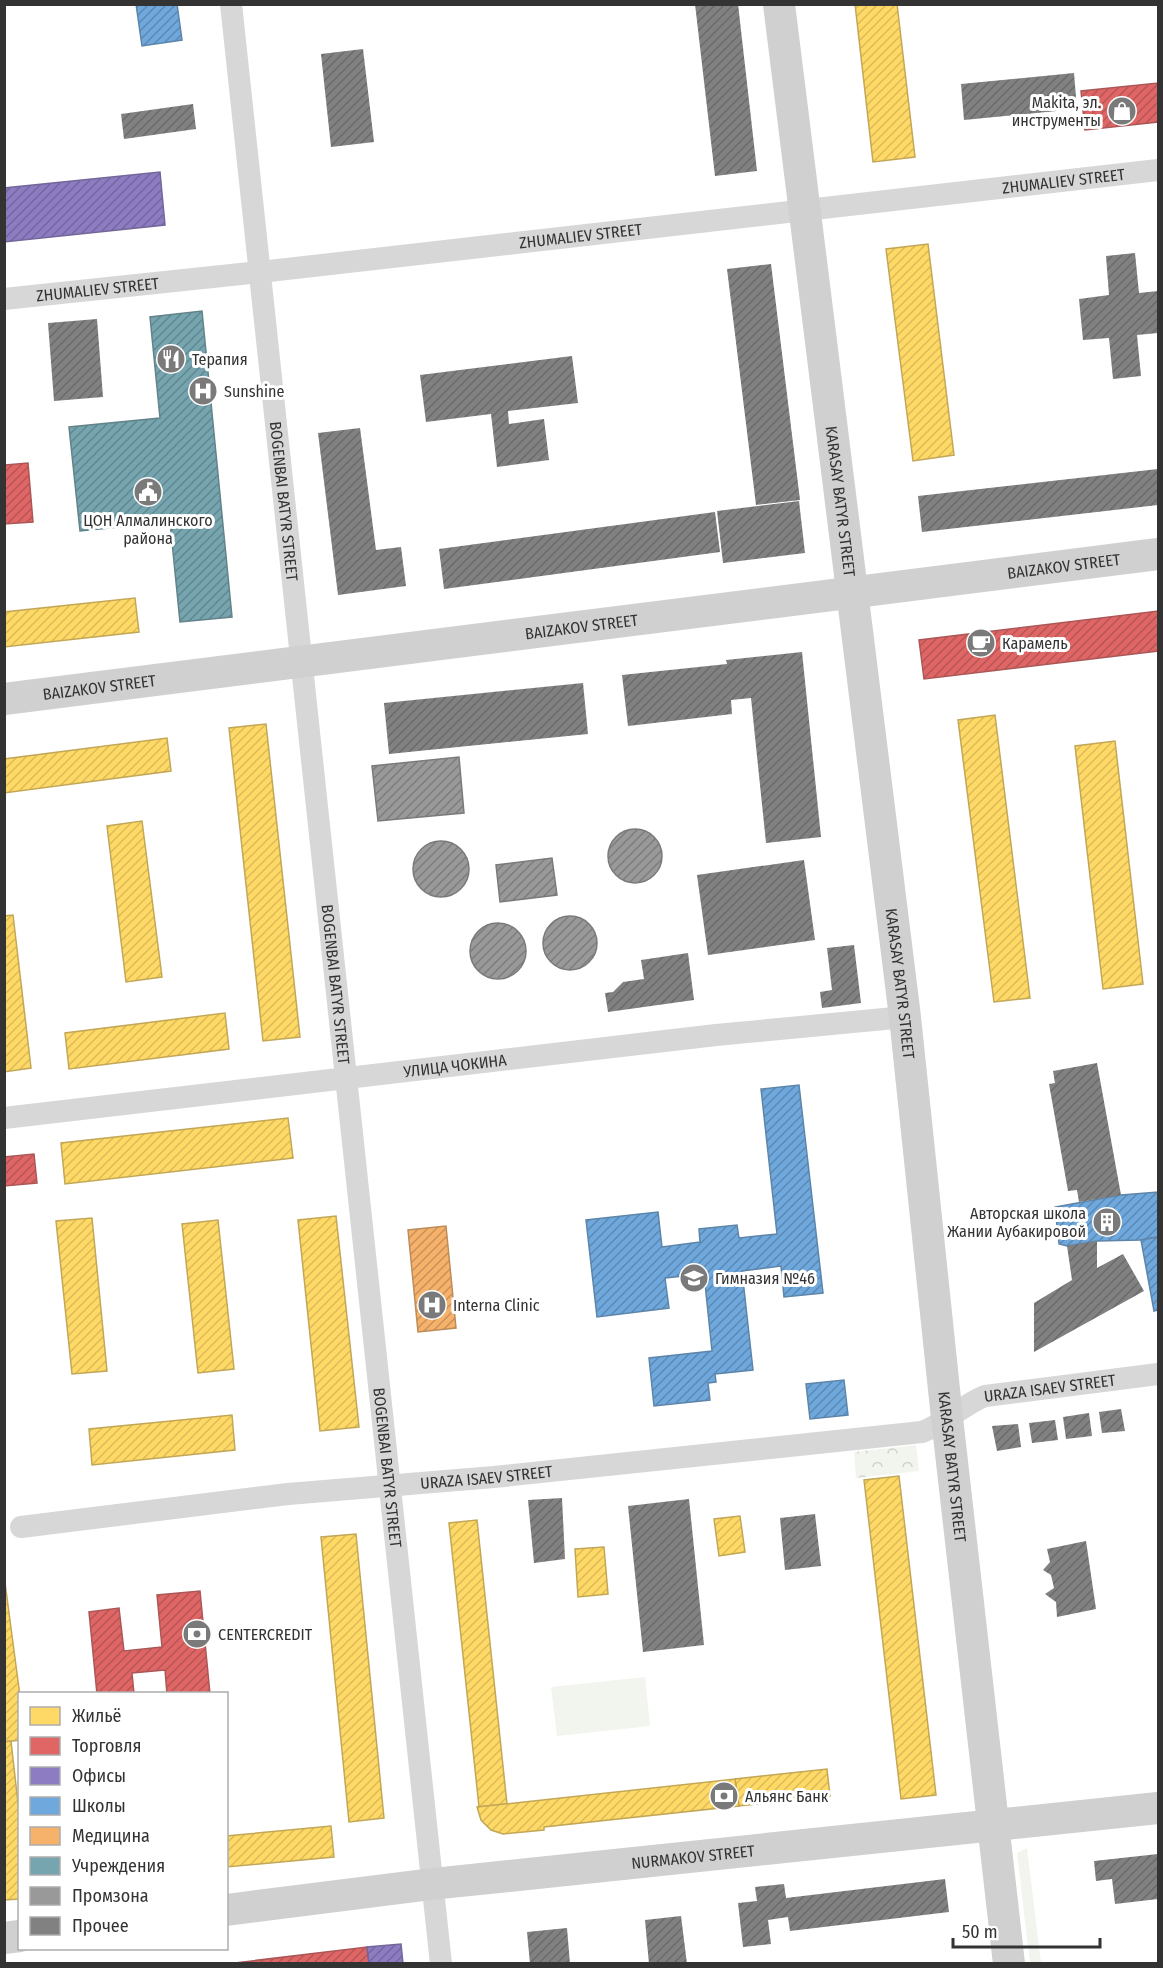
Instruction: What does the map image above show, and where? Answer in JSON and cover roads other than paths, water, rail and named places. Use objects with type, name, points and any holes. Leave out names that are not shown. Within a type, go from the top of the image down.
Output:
[{"type":"street","name":"BOGENBAI BATYR STREET","points":[[231,4],[441,1964]]},
{"type":"street","name":"KARASAY BATYR STREET","points":[[779,4],[905,1017],[947,1418],[1009,1964]]},
{"type":"street","name":"ZHUMALIEV STREET","points":[[4,299],[1158,170]]},
{"type":"street","name":"BAIZAKOV STREET","points":[[4,699],[1158,554]]},
{"type":"street","name":"УЛИЦА ЧОКИНА","points":[[4,1118],[716,1035],[905,1017]]},
{"type":"street","name":"URAZA ISAEV STREET","points":[[21,1527],[288,1494],[494,1477],[922,1432],[934,1428],[970,1402],[985,1396],[1158,1374]]},
{"type":"street","name":"NURMAKOV STREET","points":[[228,1910],[432,1884],[1158,1808]]},
{"type":"place","name":"Makita, эл. инструменты","points":[[1122,111]]},
{"type":"place","name":"Терапия","points":[[171,359]]},
{"type":"place","name":"Sunshine","points":[[203,391]]},
{"type":"place","name":"ЦОН Алмалинского района","points":[[148,492]]},
{"type":"place","name":"Карамель","points":[[981,643]]},
{"type":"place","name":"Авторская школа Жании Аубакировой","points":[[1107,1222]]},
{"type":"place","name":"Гимназия №46","points":[[694,1278]]},
{"type":"place","name":"Interna Clinic","points":[[432,1305]]},
{"type":"place","name":"CENTERCREDIT","points":[[197,1634]]},
{"type":"place","name":"Альянс Банк","points":[[724,1796]]}]
